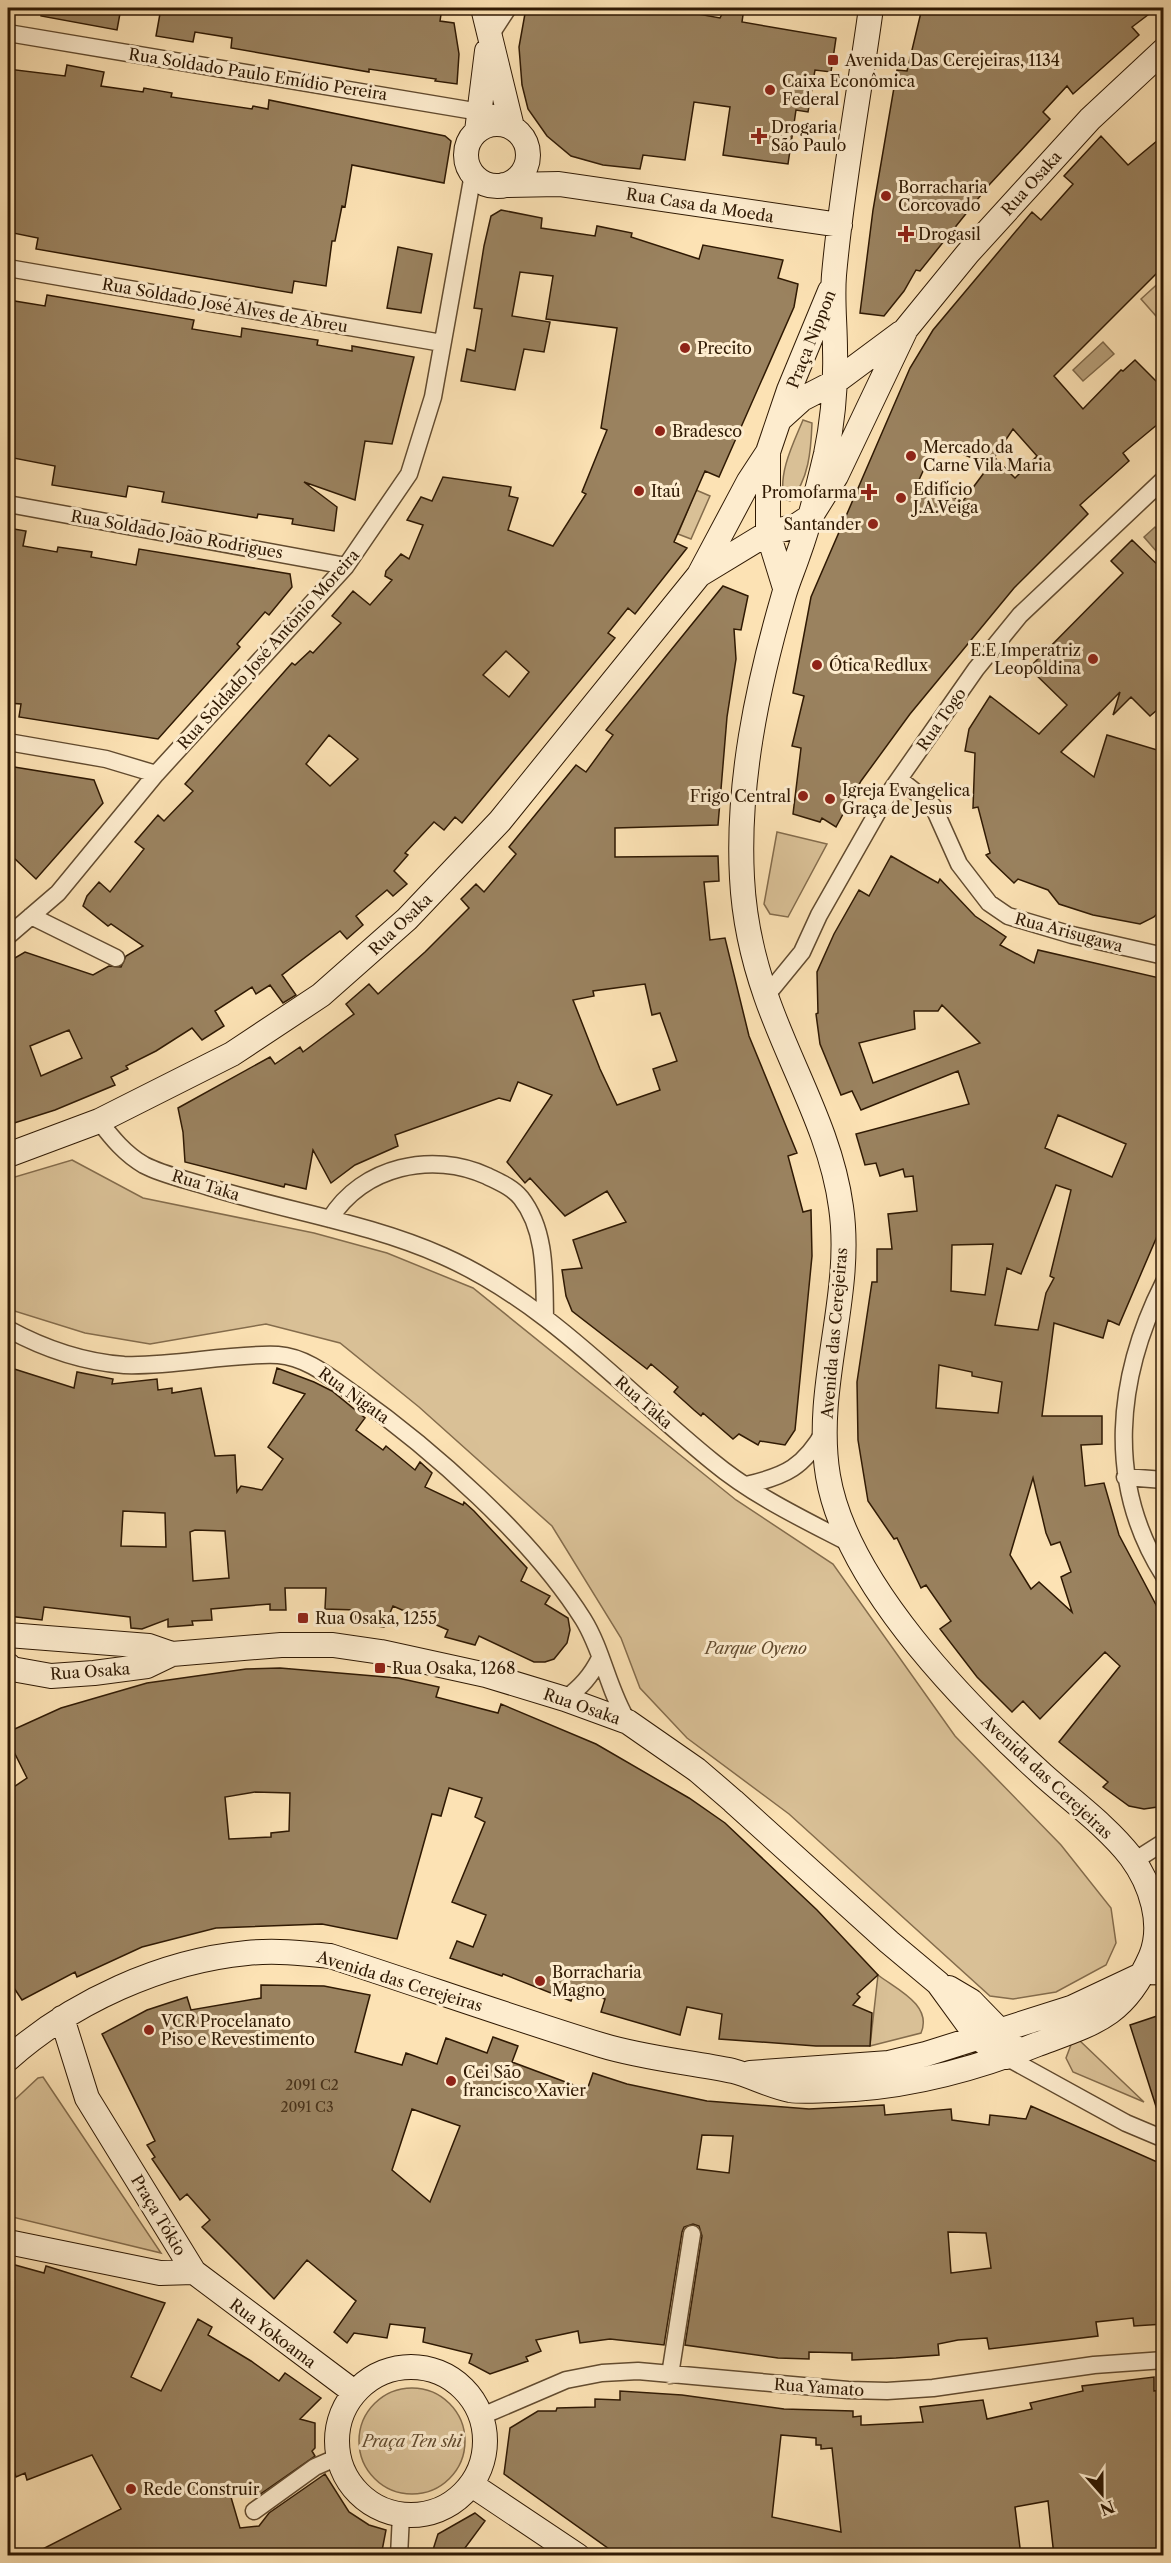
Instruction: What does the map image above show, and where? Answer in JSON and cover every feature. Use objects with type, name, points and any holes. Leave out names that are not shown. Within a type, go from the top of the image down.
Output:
[{"type":"main road","points":[[483,8],[489,37],[526,164],[522,173],[504,185],[485,183],[473,174],[466,162],[468,143],[478,121],[489,37]]},
{"type":"main road","points":[[833,283],[871,8]]},
{"type":"main road","name":"Rua Osaka","points":[[877,390],[906,329],[968,253],[1090,119],[1164,50]]},
{"type":"main road","points":[[478,121],[515,128],[559,184]]},
{"type":"main road","name":"Rua Casa da Moeda","points":[[504,185],[559,184],[840,225]]},
{"type":"main road","name":"Praça Nippon","points":[[785,588],[811,516],[827,450],[835,382],[833,283]]},
{"type":"main road","name":"Praça Nippon","points":[[699,575],[749,481],[768,452],[833,283]]},
{"type":"main road","points":[[778,422],[802,399],[835,382],[906,329]]},
{"type":"main road","name":"Praça Nippon","points":[[811,516],[836,476],[877,390]]},
{"type":"main road","name":"Praça Nippon","points":[[768,452],[768,533],[785,588]]},
{"type":"main road","points":[[699,575],[768,533],[796,526],[811,516]]},
{"type":"main road","name":"Rua Osaka","points":[[8,1155],[99,1121],[191,1077],[282,1023],[321,994],[407,920],[500,821],[699,575]]},
{"type":"main road","name":"Avenida das Cerejeiras","points":[[8,2059],[62,2018],[99,1999],[172,1969],[210,1958],[289,1951],[330,1956],[608,2047],[742,2073],[789,2090],[861,2089],[923,2081],[1013,2054],[1110,2015],[1128,1998],[1152,1954],[1157,1933],[1154,1908],[1134,1862],[1116,1841],[1011,1747],[957,1691],[893,1613],[849,1544],[828,1480],[825,1430],[840,1295],[842,1207],[818,1122],[766,996],[749,935],[743,891],[743,809],[753,727],[766,660],[785,588]]},
{"type":"main road","points":[[9,1671],[13,1636]]},
{"type":"main road","name":"Rua Osaka","points":[[13,1636],[148,1646],[172,1654]]},
{"type":"main road","name":"Rua Osaka","points":[[9,1671],[51,1676],[94,1673],[147,1666],[172,1654],[281,1645],[333,1646],[381,1652],[486,1675],[565,1699],[628,1722],[697,1770],[938,1983],[989,2035],[1013,2054]]},
{"type":"main road","name":"Avenida das Cerejeiras","points":[[742,2073],[889,2063],[989,2035],[1071,2008],[1139,1976]]},
{"type":"main road","name":"Praça Tókio","points":[[8,2242],[160,2273],[194,2272],[87,2098],[62,2018]]},
{"type":"main road","name":"Rua Yokoama","points":[[194,2272],[354,2392]]},
{"type":"main road","points":[[414,2366],[436,2370],[455,2380],[471,2396],[482,2416],[485,2447],[483,2463],[472,2485],[458,2499],[441,2509],[422,2515],[402,2515],[379,2508],[360,2496],[346,2478],[338,2457],[336,2434],[342,2412],[354,2392],[371,2378],[391,2369],[414,2366]]},
{"type":"main road","points":[[472,2485],[578,2556]]},
{"type":"street","points":[[489,37],[508,8]]},
{"type":"street","name":"Rua Soldado Paulo Emídio Pereira","points":[[8,33],[478,121]]},
{"type":"street","name":"Rua Soldado José Antônio Moreira","points":[[8,936],[58,893],[156,774],[346,566],[409,474],[434,397],[473,174]]},
{"type":"street","name":"Rua Soldado José Alves de Abreu","points":[[8,268],[442,343]]},
{"type":"street","name":"Rua Togo","points":[[766,996],[802,952],[859,842],[899,778],[948,707],[1020,615],[1164,479]]},
{"type":"street","name":"Rua Soldado João Rodrigues","points":[[8,504],[346,566]]},
{"type":"street","points":[[8,742],[106,759],[156,774]]},
{"type":"street","name":"Rua Arisugawa","points":[[899,778],[933,806],[959,864],[989,903],[1008,916],[1062,932],[1164,956]]},
{"type":"street","points":[[31,916],[116,958]]},
{"type":"street","name":"Rua Taka","points":[[99,1121],[121,1149],[145,1165],[274,1206],[330,1219],[419,1246],[484,1277],[545,1317],[714,1464],[772,1503],[849,1544]]},
{"type":"street","points":[[330,1219],[340,1203],[357,1188],[416,1164],[461,1165],[484,1174],[507,1185],[521,1198],[537,1229],[544,1265],[545,1317]]},
{"type":"street","points":[[1164,1282],[1135,1357],[1124,1404],[1122,1440],[1125,1477],[1142,1536],[1164,1576]]},
{"type":"street","name":"Rua Nigata","points":[[8,1329],[41,1346],[66,1354],[116,1364],[281,1355],[317,1368],[378,1411],[449,1469],[562,1587],[584,1621],[616,1703],[628,1722]]},
{"type":"street","points":[[746,1485],[772,1479],[796,1468],[812,1452],[825,1430]]},
{"type":"street","points":[[1125,1477],[1164,1480]]},
{"type":"street","points":[[565,1699],[579,1689],[593,1672],[600,1658]]},
{"type":"street","points":[[1134,1862],[1164,1842]]},
{"type":"street","points":[[1139,1976],[1164,1976]]},
{"type":"street","points":[[1013,2054],[1126,2124],[1164,2139]]},
{"type":"street","points":[[670,2375],[692,2234]]},
{"type":"street","name":"Rua Yamato","points":[[482,2416],[566,2380],[602,2373],[638,2372],[848,2390],[887,2391],[933,2388],[1094,2365],[1164,2360]]},
{"type":"street","points":[[254,2511],[315,2468],[338,2457]]},
{"type":"street","points":[[399,2556],[402,2515]]},
{"type":"green space","points":[[1163,279],[1163,324],[1141,299]]},
{"type":"green space","points":[[803,420],[812,423],[810,454],[801,484],[790,501],[784,499],[783,479],[791,449]]},
{"type":"green space","points":[[696,490],[710,496],[691,539],[678,534]]},
{"type":"green space","points":[[777,832],[827,844],[788,917],[770,914],[764,904]]},
{"type":"green space","name":"Parque Oyeno","points":[[72,1160],[143,1198],[314,1233],[387,1253],[473,1288],[736,1500],[833,1564],[955,1736],[1061,1845],[1111,1908],[1116,1943],[1106,1965],[1056,1992],[1013,1999],[990,1996],[789,1814],[687,1738],[640,1688],[621,1638],[552,1526],[419,1407],[340,1343],[266,1324],[150,1344],[85,1333],[8,1309],[8,1179]]},
{"type":"green space","points":[[878,1975],[903,1992],[917,2006],[922,2014],[921,2033],[870,2046]]},
{"type":"green space","points":[[1079,2040],[1144,2102],[1073,2072],[1066,2058],[1072,2042]]},
{"type":"green space","points":[[43,2077],[161,2253],[8,2216],[8,2106],[38,2078]]},
{"type":"green space","name":"Praça Ten shi","points":[[412,2388],[432,2392],[449,2404],[461,2421],[465,2441],[461,2461],[449,2478],[432,2490],[412,2494],[392,2490],[375,2478],[363,2461],[359,2441],[363,2421],[375,2404],[392,2392]]},
{"type":"shaded area","points":[[1103,342],[1114,354],[1083,381],[1073,370]]},
{"type":"shaded area","points":[[1155,527],[1163,537],[1163,559],[1144,537]]},
{"type":"building","points":[[41,8],[121,8],[117,30],[41,16]]},
{"type":"building","points":[[161,8],[442,8],[440,21],[454,23],[459,54],[457,84],[369,69],[369,72],[231,48],[232,38],[195,32],[193,42],[156,36]]},
{"type":"building","points":[[526,8],[693,8],[692,13],[720,18],[725,8],[744,8],[742,22],[836,38],[831,72],[815,70],[808,112],[796,110],[788,164],[723,155],[730,107],[694,102],[685,160],[643,155],[640,169],[603,165],[571,156],[547,136],[528,109],[522,85],[519,47]]},
{"type":"building","points":[[922,8],[952,8],[981,12],[982,8],[1157,8],[1132,27],[1139,35],[1073,94],[1067,86],[1043,112],[1050,119],[989,185],[920,271],[916,270],[904,291],[884,316],[860,313],[873,210],[897,70],[907,71]]},
{"type":"building","points":[[67,65],[104,72],[101,86],[143,92],[144,88],[172,93],[171,97],[252,109],[253,106],[268,109],[269,100],[445,136],[451,141],[444,183],[352,165],[345,207],[342,206],[335,241],[332,241],[326,286],[294,281],[292,293],[36,249],[38,238],[8,232],[8,69],[65,76]]},
{"type":"building","points":[[1164,135],[1164,266],[1054,376],[1083,409],[1121,370],[1123,371],[1135,360],[1164,389],[1164,419],[1123,453],[1129,461],[1080,505],[1088,514],[1014,588],[910,714],[861,781],[836,827],[822,818],[820,822],[793,814],[801,748],[792,746],[804,696],[793,693],[811,597],[910,368],[933,330],[1032,212],[1041,220],[1073,184],[1064,176],[1101,136],[1128,165]],"holes":[[[1013,429],[1037,456],[1015,478],[995,458],[963,501],[918,482],[936,443],[989,465]]]},
{"type":"building","points":[[501,210],[542,218],[541,228],[595,236],[597,226],[632,233],[631,237],[699,259],[703,245],[783,260],[778,278],[798,284],[794,307],[719,477],[705,471],[674,542],[687,548],[635,614],[628,608],[608,633],[615,638],[462,823],[455,817],[444,830],[434,822],[405,853],[408,855],[394,871],[407,884],[393,896],[387,890],[356,916],[363,925],[347,939],[340,931],[282,975],[296,995],[283,1003],[270,985],[256,994],[252,987],[215,1011],[224,1026],[202,1040],[192,1028],[156,1051],[126,1066],[128,1069],[111,1077],[115,1085],[55,1110],[8,1125],[8,962],[25,952],[93,975],[109,966],[121,967],[126,956],[143,946],[111,924],[108,926],[83,906],[87,896],[99,882],[110,892],[144,849],[135,842],[158,815],[164,821],[193,791],[185,784],[292,663],[295,665],[310,651],[313,653],[341,623],[332,616],[353,591],[370,605],[392,580],[385,576],[386,571],[401,554],[409,559],[423,525],[407,520],[421,497],[432,501],[443,477],[511,487],[509,496],[518,498],[508,530],[553,546],[586,494],[582,492],[607,430],[601,428],[617,328],[546,319],[553,276],[520,272],[512,316],[550,322],[544,352],[524,349],[515,390],[461,381],[467,349],[475,351],[482,309],[474,308],[491,216]],"holes":[[[506,651],[529,672],[509,697],[483,675]],[[329,735],[358,759],[330,786],[306,764]],[[69,1030],[82,1058],[41,1076],[30,1046]]]},
{"type":"building","points":[[398,247],[432,254],[421,313],[387,308]]},
{"type":"building","points":[[47,295],[194,320],[192,329],[241,337],[242,328],[318,340],[317,345],[352,351],[352,346],[414,357],[392,444],[365,441],[355,500],[304,482],[337,507],[334,531],[292,524],[293,519],[258,514],[257,518],[162,502],[164,492],[128,486],[126,497],[52,485],[55,466],[8,457],[8,395],[11,379],[8,378],[8,300],[45,306]]},
{"type":"building","points":[[8,528],[26,531],[23,546],[57,552],[58,547],[92,552],[91,557],[136,565],[139,549],[290,574],[292,587],[269,615],[265,612],[237,644],[240,647],[158,739],[19,717],[21,704],[8,703]]},
{"type":"building","points":[[1132,540],[1164,571],[1164,704],[1150,716],[1131,697],[1113,715],[1120,692],[1061,752],[1094,777],[1107,735],[1164,752],[1164,826],[1158,865],[1161,866],[1164,906],[1154,917],[1140,924],[1093,915],[1059,904],[1048,890],[1018,879],[1014,883],[992,862],[986,855],[990,853],[978,807],[973,808],[975,753],[965,751],[969,729],[990,696],[1039,734],[1067,705],[1029,668],[1123,573],[1111,561]]},
{"type":"building","points":[[723,586],[748,596],[741,630],[734,629],[736,659],[727,717],[718,825],[615,828],[615,857],[718,856],[719,881],[704,882],[710,940],[725,938],[749,1036],[797,1153],[788,1156],[803,1212],[811,1210],[812,1256],[795,1430],[785,1445],[760,1441],[758,1445],[739,1434],[733,1439],[703,1413],[701,1416],[674,1392],[678,1387],[651,1364],[647,1369],[572,1311],[566,1296],[562,1270],[582,1268],[573,1240],[626,1222],[607,1191],[565,1216],[530,1178],[525,1183],[507,1162],[552,1095],[518,1082],[510,1101],[499,1098],[395,1135],[398,1146],[355,1165],[331,1183],[313,1150],[306,1189],[285,1184],[284,1187],[185,1162],[183,1132],[178,1108],[270,1057],[275,1064],[300,1047],[303,1052],[354,1014],[346,1004],[369,984],[378,994],[469,908],[461,899],[476,884],[484,892],[516,854],[509,847],[576,765],[586,772],[613,735],[606,730]],"holes":[[[645,984],[652,1015],[660,1013],[677,1061],[653,1069],[660,1090],[617,1105],[573,1000],[594,996],[593,991]]]},
{"type":"building","points":[[8,766],[94,780],[103,803],[36,879],[14,858],[8,858]]},
{"type":"building","points":[[891,856],[938,883],[940,879],[975,916],[1006,937],[1000,945],[1034,963],[1038,950],[1164,979],[1164,1220],[1119,1325],[1108,1320],[1103,1338],[1054,1323],[1042,1416],[1102,1416],[1102,1444],[1081,1445],[1085,1486],[1104,1483],[1119,1535],[1164,1620],[1164,1806],[1144,1809],[1129,1806],[1103,1787],[1108,1782],[1059,1742],[1120,1666],[1105,1652],[1040,1719],[1023,1701],[1012,1712],[977,1677],[940,1629],[951,1621],[926,1585],[921,1588],[897,1538],[894,1539],[868,1501],[858,1440],[857,1382],[872,1282],[877,1282],[877,1249],[892,1249],[888,1214],[917,1211],[913,1176],[905,1177],[903,1169],[880,1176],[876,1163],[865,1165],[856,1134],[969,1104],[958,1071],[861,1110],[852,1091],[841,1095],[820,1044],[816,1014],[818,1013],[817,972],[834,934],[859,890],[869,896]],"holes":[[[942,1005],[980,1043],[873,1083],[859,1043],[915,1029],[914,1011],[938,1011]],[[1058,1115],[1126,1144],[1112,1177],[1045,1148]],[[1056,1185],[1071,1190],[1050,1276],[1054,1278],[1046,1293],[1038,1330],[995,1325],[1007,1268],[1021,1274]],[[993,1244],[985,1295],[951,1291],[952,1245]],[[939,1365],[972,1372],[972,1376],[1002,1382],[998,1413],[936,1408]],[[1033,1478],[1046,1533],[1051,1545],[1060,1542],[1071,1572],[1061,1577],[1072,1612],[1039,1582],[1031,1589],[1010,1555]]]},
{"type":"building","points":[[8,1367],[74,1388],[77,1372],[113,1379],[112,1384],[157,1379],[158,1390],[172,1388],[172,1393],[201,1388],[215,1456],[235,1455],[237,1492],[241,1486],[262,1490],[283,1459],[268,1447],[305,1394],[273,1383],[277,1368],[332,1391],[365,1418],[356,1430],[383,1450],[386,1446],[415,1470],[420,1462],[432,1473],[425,1487],[463,1505],[464,1502],[474,1511],[527,1568],[521,1581],[550,1596],[545,1604],[568,1618],[570,1630],[567,1643],[554,1659],[534,1662],[479,1636],[475,1645],[445,1637],[448,1630],[393,1606],[384,1627],[354,1623],[356,1610],[325,1609],[326,1588],[285,1588],[286,1610],[270,1610],[270,1604],[211,1609],[212,1620],[192,1621],[193,1625],[168,1627],[168,1619],[142,1629],[131,1628],[130,1617],[44,1607],[42,1620],[8,1616]],"holes":[[[123,1511],[165,1513],[166,1547],[121,1546]],[[195,1530],[225,1531],[229,1578],[193,1581],[190,1532]]]},
{"type":"building","points":[[280,1668],[398,1678],[439,1687],[436,1697],[498,1713],[501,1704],[596,1744],[689,1798],[725,1823],[817,1910],[878,1975],[857,1994],[860,1997],[853,2005],[872,2013],[870,2046],[816,2046],[719,2039],[722,2014],[687,2007],[680,2035],[601,2012],[605,1999],[575,1989],[571,2001],[503,1974],[502,1976],[450,1958],[457,1941],[473,1947],[486,1915],[452,1902],[485,1822],[475,1817],[482,1798],[449,1788],[441,1816],[432,1814],[397,1939],[322,1924],[216,1928],[142,1947],[77,1977],[75,1972],[22,2000],[8,1979],[8,1791],[27,1778],[12,1748],[8,1750],[8,1732],[61,1708],[147,1683],[246,1669]],"holes":[[[255,1792],[290,1793],[289,1831],[271,1833],[271,1837],[229,1839],[225,1797]]]},
{"type":"building","points":[[261,1985],[324,1986],[370,1995],[355,2052],[402,2065],[406,2053],[437,2064],[446,2038],[487,2053],[493,2037],[518,2046],[512,2062],[587,2090],[593,2073],[627,2084],[707,2101],[809,2109],[884,2105],[885,2115],[951,2109],[952,2120],[989,2125],[990,2115],[1026,2119],[1031,2106],[1164,2165],[1164,2324],[1134,2326],[1133,2318],[1096,2322],[1098,2336],[989,2349],[987,2338],[958,2340],[938,2344],[939,2355],[852,2360],[852,2353],[809,2352],[809,2359],[778,2358],[685,2345],[702,2236],[699,2226],[693,2224],[684,2227],[682,2232],[664,2345],[610,2339],[580,2343],[578,2331],[536,2340],[541,2351],[526,2357],[528,2361],[490,2374],[469,2363],[472,2354],[423,2342],[425,2328],[390,2324],[387,2338],[354,2333],[347,2343],[334,2332],[356,2301],[307,2260],[274,2299],[202,2227],[210,2220],[187,2194],[180,2200],[152,2159],[155,2157],[147,2145],[155,2141],[102,2034],[147,2010],[187,1997],[191,2010],[261,1998]],"holes":[[[412,2109],[460,2126],[430,2202],[392,2170]],[[702,2135],[733,2136],[729,2173],[697,2169]],[[948,2232],[986,2233],[991,2268],[951,2273]]]},
{"type":"building","points":[[1160,2015],[1164,2028],[1164,2119],[1160,2119],[1130,2025]]},
{"type":"building","points":[[8,2263],[44,2273],[46,2266],[165,2303],[131,2377],[161,2391],[198,2319],[212,2327],[208,2335],[279,2381],[285,2373],[321,2398],[300,2419],[315,2423],[315,2448],[312,2451],[315,2456],[259,2495],[228,2487],[240,2528],[259,2526],[269,2513],[325,2474],[349,2512],[369,2525],[386,2530],[381,2556],[29,2556],[121,2509],[92,2455],[27,2480],[25,2473],[16,2477],[8,2453]]},
{"type":"building","points":[[1154,2377],[1154,2391],[1164,2390],[1164,2454],[1158,2455],[1160,2500],[1164,2500],[1164,2556],[1054,2556],[1048,2501],[1015,2507],[1021,2556],[619,2556],[504,2474],[510,2428],[538,2411],[595,2407],[595,2399],[620,2400],[620,2391],[682,2395],[784,2409],[853,2411],[853,2417],[861,2416],[861,2425],[865,2425],[923,2422],[920,2407],[983,2400],[987,2419],[1032,2409],[1030,2403],[1083,2391],[1082,2386]],"holes":[[[781,2435],[816,2438],[816,2445],[821,2445],[821,2449],[832,2448],[841,2532],[772,2517]]]},
{"type":"building","points":[[475,2513],[485,2521],[459,2556],[431,2556],[438,2534]]},
{"type":"place","name":"Avenida Das Cerejeiras, 1134","points":[[833,60]]},
{"type":"place","name":"Caixa Econômica Federal","points":[[770,90]]},
{"type":"place","name":"Drogaria São Paulo","points":[[759,136]]},
{"type":"place","name":"Borracharia Corcovado","points":[[886,196]]},
{"type":"place","name":"Drogasil","points":[[906,234]]},
{"type":"place","name":"Precito","points":[[685,348]]},
{"type":"place","name":"Bradesco","points":[[660,431]]},
{"type":"place","name":"Mercado da Carne Vila Maria","points":[[911,456]]},
{"type":"place","name":"Itaú","points":[[639,491]]},
{"type":"place","name":"Promofarma","points":[[869,492]]},
{"type":"place","name":"Edifício J.A.Veiga","points":[[901,498]]},
{"type":"place","name":"Santander","points":[[873,524]]},
{"type":"place","name":"E.E Imperatriz Leopoldina","points":[[1093,659]]},
{"type":"place","name":"Ótica Redlux","points":[[817,665]]},
{"type":"place","name":"Frigo Central","points":[[803,796]]},
{"type":"place","name":"Igreja Evangelica Graça de Jesus","points":[[830,799]]},
{"type":"place","name":"Rua Osaka, 1255","points":[[303,1618]]},
{"type":"place","name":"Rua Osaka, 1268","points":[[380,1668]]},
{"type":"place","name":"Borracharia Magno","points":[[540,1981]]},
{"type":"place","name":"VCR Procelanato Piso e Revestimento","points":[[149,2030]]},
{"type":"place","name":"Cei São francisco Xavier","points":[[451,2081]]},
{"type":"place","name":"Rede Construir","points":[[131,2489]]}]
